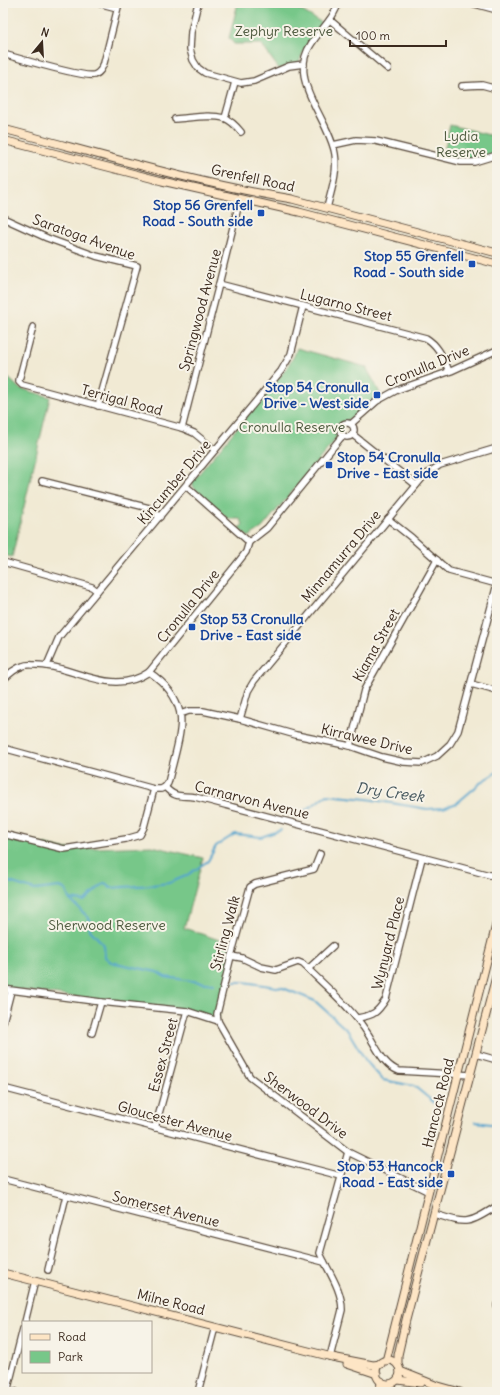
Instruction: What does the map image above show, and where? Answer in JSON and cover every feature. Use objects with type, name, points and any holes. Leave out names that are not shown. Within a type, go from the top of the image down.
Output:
[{"type":"main road","name":"Grenfell Road","points":[[3,129],[200,181],[292,199],[497,253]]},
{"type":"main road","name":"Grenfell Road","points":[[3,140],[162,181],[324,218],[497,264]]},
{"type":"main road","points":[[324,218],[327,208]]},
{"type":"main road","name":"Hancock Road","points":[[383,1362],[429,1192],[497,921]]},
{"type":"main road","name":"Hancock Road","points":[[399,1368],[398,1355],[403,1333],[497,973]]},
{"type":"main road","name":"Milne Road","points":[[3,1273],[331,1357],[373,1365],[383,1362]]},
{"type":"main road","name":"Milne Road","points":[[331,1357],[343,1363],[377,1374]]},
{"type":"main road","points":[[436,1385],[395,1382],[386,1384],[381,1381],[377,1374],[377,1368],[383,1362],[390,1361],[399,1368],[436,1385],[460,1392]]},
{"type":"main road","points":[[388,1391],[399,1377],[399,1368]]},
{"type":"main road","points":[[380,1392],[381,1381]]},
{"type":"street","points":[[3,54],[78,74],[94,75],[100,71],[104,63],[118,6],[98,3]]},
{"type":"street","points":[[198,3],[190,32],[190,49],[193,60],[198,68],[205,74],[241,83],[254,81],[290,66],[304,64]]},
{"type":"street","points":[[327,208],[336,165],[333,144],[306,82],[304,64],[305,57],[311,46],[330,20],[339,3]]},
{"type":"street","points":[[471,3],[497,10]]},
{"type":"street","points":[[330,20],[388,69]]},
{"type":"street","points":[[225,118],[235,82]]},
{"type":"street","points":[[462,86],[482,85],[497,89]]},
{"type":"street","points":[[176,119],[208,116],[225,118],[241,132]]},
{"type":"street","points":[[333,144],[356,140],[376,141],[461,162],[474,162],[497,155]]},
{"type":"street","name":"Springwood Avenue","points":[[182,428],[240,199]]},
{"type":"street","name":"Saratoga Avenue","points":[[3,218],[47,238],[82,251],[136,266],[98,406]]},
{"type":"street","name":"Lugarno Street","points":[[219,284],[426,338],[440,351],[449,372]]},
{"type":"street","name":"Kincumber Drive","points":[[47,665],[59,637],[281,371],[291,354],[303,306]]},
{"type":"street","name":"Terrigal Road","points":[[33,327],[19,382],[22,385],[28,388],[182,428],[194,434],[215,450]]},
{"type":"street","name":"Cronulla Drive","points":[[351,424],[369,407],[386,395],[411,384],[449,372],[497,350]]},
{"type":"street","points":[[344,423],[351,424],[354,427],[352,434],[346,436],[343,435],[340,429],[344,423]]},
{"type":"street","points":[[352,434],[416,484]]},
{"type":"street","name":"Cronulla Drive","points":[[3,680],[15,670],[25,665],[47,665],[86,677],[109,682],[142,677],[149,672],[246,552],[250,542],[267,528],[343,435]]},
{"type":"street","name":"Minnamurra Drive","points":[[240,719],[248,691],[254,681],[416,484],[429,471],[440,466],[497,448]]},
{"type":"street","points":[[42,481],[149,508],[160,517]]},
{"type":"street","points":[[186,486],[250,542]]},
{"type":"street","points":[[388,518],[449,572],[497,584]]},
{"type":"street","name":"Kiama Street","points":[[350,746],[364,690],[437,560]]},
{"type":"street","points":[[3,562],[92,587],[97,592]]},
{"type":"street","name":"Kirrawee Drive","points":[[180,714],[189,711],[202,711],[240,719],[296,735],[350,746],[382,757],[404,762],[422,763],[437,756],[450,744],[458,731],[497,584]]},
{"type":"street","points":[[3,748],[154,789],[161,789],[165,787],[168,782],[177,745],[180,714],[173,696],[164,683],[149,672]]},
{"type":"street","points":[[471,684],[497,691]]},
{"type":"street","name":"Carnarvon Avenue","points":[[165,787],[170,793],[179,797],[195,797],[497,877]]},
{"type":"street","points":[[3,834],[64,849],[126,839],[140,835],[144,827],[154,789]]},
{"type":"street","name":"Stirling Walk","points":[[218,1021],[217,1014],[250,886],[314,869],[320,854]]},
{"type":"street","name":"Wynyard Place","points":[[358,1018],[372,1016],[381,1007],[386,999],[422,858]]},
{"type":"street","points":[[308,969],[333,946]]},
{"type":"street","points":[[231,956],[242,958],[261,967],[276,970],[298,962],[303,964],[358,1018],[383,1060],[394,1069],[399,1071],[471,1075]]},
{"type":"street","points":[[3,989],[101,1002],[187,1011],[218,1021]]},
{"type":"street","points":[[3,1022],[11,991]]},
{"type":"street","points":[[92,1033],[101,1002]]},
{"type":"street","name":"Essex Street","points":[[155,1128],[187,1011]]},
{"type":"street","name":"Sherwood Drive","points":[[218,1021],[250,1078],[348,1152],[429,1192]]},
{"type":"street","points":[[476,1054],[497,1060]]},
{"type":"street","name":"Gloucester Avenue","points":[[3,1088],[341,1176]]},
{"type":"street","points":[[331,1357],[342,1310],[342,1303],[336,1285],[320,1253],[348,1152]]},
{"type":"street","name":"Somerset Avenue","points":[[3,1179],[324,1262]]},
{"type":"street","points":[[48,1270],[66,1196]]},
{"type":"street","points":[[434,1214],[454,1220],[468,1222],[476,1219],[497,1206]]},
{"type":"street","points":[[25,1321],[35,1281]]},
{"type":"street","points":[[198,1392],[215,1327]]},
{"type":"street","points":[[16,1392],[7,1391],[22,1333]]},
{"type":"green space","name":"Zephyr Reserve","points":[[238,3],[295,3],[297,8],[324,24],[305,48],[299,62],[279,69],[261,44],[234,44],[229,38]]},
{"type":"green space","name":"Lydia Reserve","points":[[450,125],[497,137],[497,153],[474,160],[461,161],[443,156]]},
{"type":"green space","name":"Cronulla Reserve","points":[[297,348],[366,367],[381,395],[368,403],[353,417],[341,423],[338,428],[337,437],[332,444],[262,528],[248,537],[239,529],[243,524],[240,519],[228,519],[194,488],[192,482],[286,369]]},
{"type":"green space","points":[[3,373],[19,388],[50,397],[12,557],[3,555]]},
{"type":"green space","name":"Sherwood Reserve","points":[[3,835],[64,849],[152,846],[203,858],[184,928],[234,945],[218,1021],[187,1011],[3,988]]},
{"type":"waterway","name":"Dry Creek","points":[[299,815],[327,795],[367,799],[427,809],[443,808],[457,803],[484,780],[497,772]]},
{"type":"waterway","name":"Dry Creek","points":[[3,880],[35,890],[60,887],[66,890],[69,899],[84,901],[104,883],[110,888],[169,883],[186,876],[208,861],[216,846],[235,834],[261,837],[281,830]]},
{"type":"waterway","points":[[70,900],[89,918],[90,930],[104,945],[105,957],[111,962],[157,972],[165,977],[214,984]]},
{"type":"waterway","points":[[234,982],[244,982],[283,988],[315,1001],[348,1031],[366,1061],[383,1080],[414,1086],[437,1105]]},
{"type":"waterway","points":[[476,1122],[497,1125]]},
{"type":"place","name":"Stop 56 Grenfell Road - South side","points":[[261,213]]},
{"type":"place","name":"Stop 55 Grenfell Road - South side","points":[[472,264]]},
{"type":"place","name":"Stop 54 Cronulla Drive - West side","points":[[377,395]]},
{"type":"place","name":"Stop 54 Cronulla Drive - East side","points":[[329,465]]},
{"type":"place","name":"Stop 53 Cronulla Drive - East side","points":[[192,627]]},
{"type":"place","name":"Stop 53 Hancock Road - East side","points":[[451,1174]]}]
